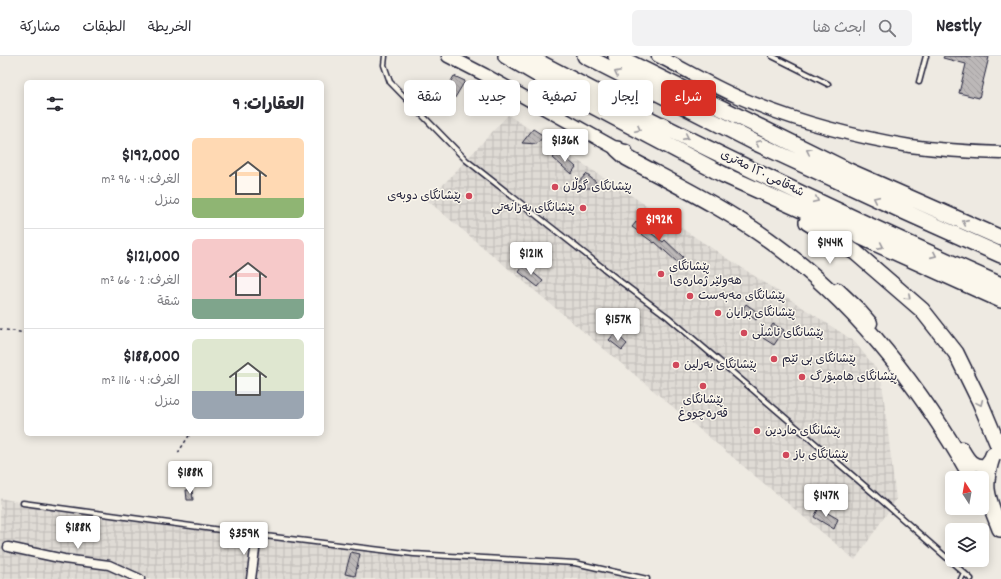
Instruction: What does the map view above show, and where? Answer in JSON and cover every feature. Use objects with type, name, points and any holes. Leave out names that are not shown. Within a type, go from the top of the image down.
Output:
[{"type":"highway","points":[[506,56],[576,97],[724,175],[812,224],[855,252],[922,310],[956,353],[980,402],[997,454],[988,470],[986,486],[987,494],[1001,530]]},
{"type":"highway","name":"شەقامی ١٢٠ مەتری","points":[[527,56],[775,181],[913,246],[1001,285]]},
{"type":"highway","points":[[585,56],[754,142],[1001,255]]},
{"type":"highway","points":[[616,56],[849,171],[1001,238]]},
{"type":"highway","points":[[617,149],[627,158],[724,210],[741,221],[769,240],[824,285],[882,344],[925,403],[968,471]]},
{"type":"highway","points":[[724,175],[1001,300]]},
{"type":"highway","points":[[989,509],[1001,530]]},
{"type":"street","points":[[448,56],[617,149],[630,152],[750,218],[805,260],[857,307],[914,375],[971,461],[978,465],[986,465],[997,454]]},
{"type":"street","points":[[658,56],[736,96],[802,120],[910,146],[953,151],[1001,153]]},
{"type":"street","points":[[669,56],[731,86],[756,96],[840,123],[911,138],[953,143],[1001,146]]},
{"type":"street","points":[[251,579],[257,535]]},
{"type":"street","points":[[8,547],[64,559],[89,561],[109,565],[140,579]]},
{"type":"lane","points":[[385,56],[384,65],[390,82],[466,160],[668,317],[971,579]]},
{"type":"lane","points":[[772,56],[828,84]]},
{"type":"lane","points":[[919,82],[926,56]]},
{"type":"lane","points":[[23,503],[257,535],[414,554],[575,563],[647,579]]},
{"type":"lane","points":[[961,579],[964,573]]},
{"type":"path","points":[[0,329],[24,333]]},
{"type":"path","points":[[178,453],[189,436]]},
{"type":"shaded area","points":[[507,116],[510,116],[854,341],[881,375],[896,500],[855,560],[428,201]]},
{"type":"shaded area","points":[[0,498],[23,503],[414,554],[575,563],[647,579],[0,579]]},
{"type":"building","points":[[944,56],[989,57],[979,98],[959,93],[966,64],[943,58]]},
{"type":"building","points":[[454,76],[464,81],[456,96],[456,80],[452,80]]},
{"type":"building","points":[[533,129],[544,136],[537,144],[522,143]]},
{"type":"building","points":[[559,152],[576,167],[571,174],[553,158]]},
{"type":"building","points":[[586,174],[596,182],[592,188],[582,188],[577,184]]},
{"type":"building","points":[[636,222],[663,242],[665,240],[683,257],[677,262],[655,242],[654,243],[632,227]]},
{"type":"building","points":[[524,265],[543,281],[538,287],[519,272]]},
{"type":"building","points":[[746,304],[760,314],[756,320],[742,310]]},
{"type":"building","points":[[773,324],[784,330],[774,345],[763,338]]},
{"type":"building","points":[[615,333],[627,344],[622,350],[609,340]]},
{"type":"building","points":[[186,490],[192,490],[193,500],[187,500]]},
{"type":"building","points":[[819,508],[838,519],[834,529],[814,517]]},
{"type":"building","points":[[351,552],[360,554],[355,576],[345,574]]},
{"type":"place","name":"پێشانگای گوڵان","points":[[555,187]]},
{"type":"place","name":"پێشانگای دوبەی","points":[[469,196]]},
{"type":"place","name":"پێشانگای بەرانەتی","points":[[583,208]]},
{"type":"place","name":"پێشانگای هەولێر ژمارەی١","points":[[661,274]]},
{"type":"place","name":"پێشانگای مەبەست","points":[[690,296]]},
{"type":"place","name":"پێشانگای برایان","points":[[718,313]]},
{"type":"place","name":"پێشانگای ئاشڵی","points":[[744,333]]},
{"type":"place","name":"پێشانگای بی ئێم","points":[[774,359]]},
{"type":"place","name":"پێشانگای بەرلین","points":[[676,365]]},
{"type":"place","name":"پێشانگای هامبۆرگ","points":[[802,377]]},
{"type":"place","name":"پێشانگای قەرەچووغ","points":[[703,386]]},
{"type":"place","name":"پێشانگای ماردين","points":[[757,431]]},
{"type":"place","name":"پێشانگای باز","points":[[786,455]]}]
